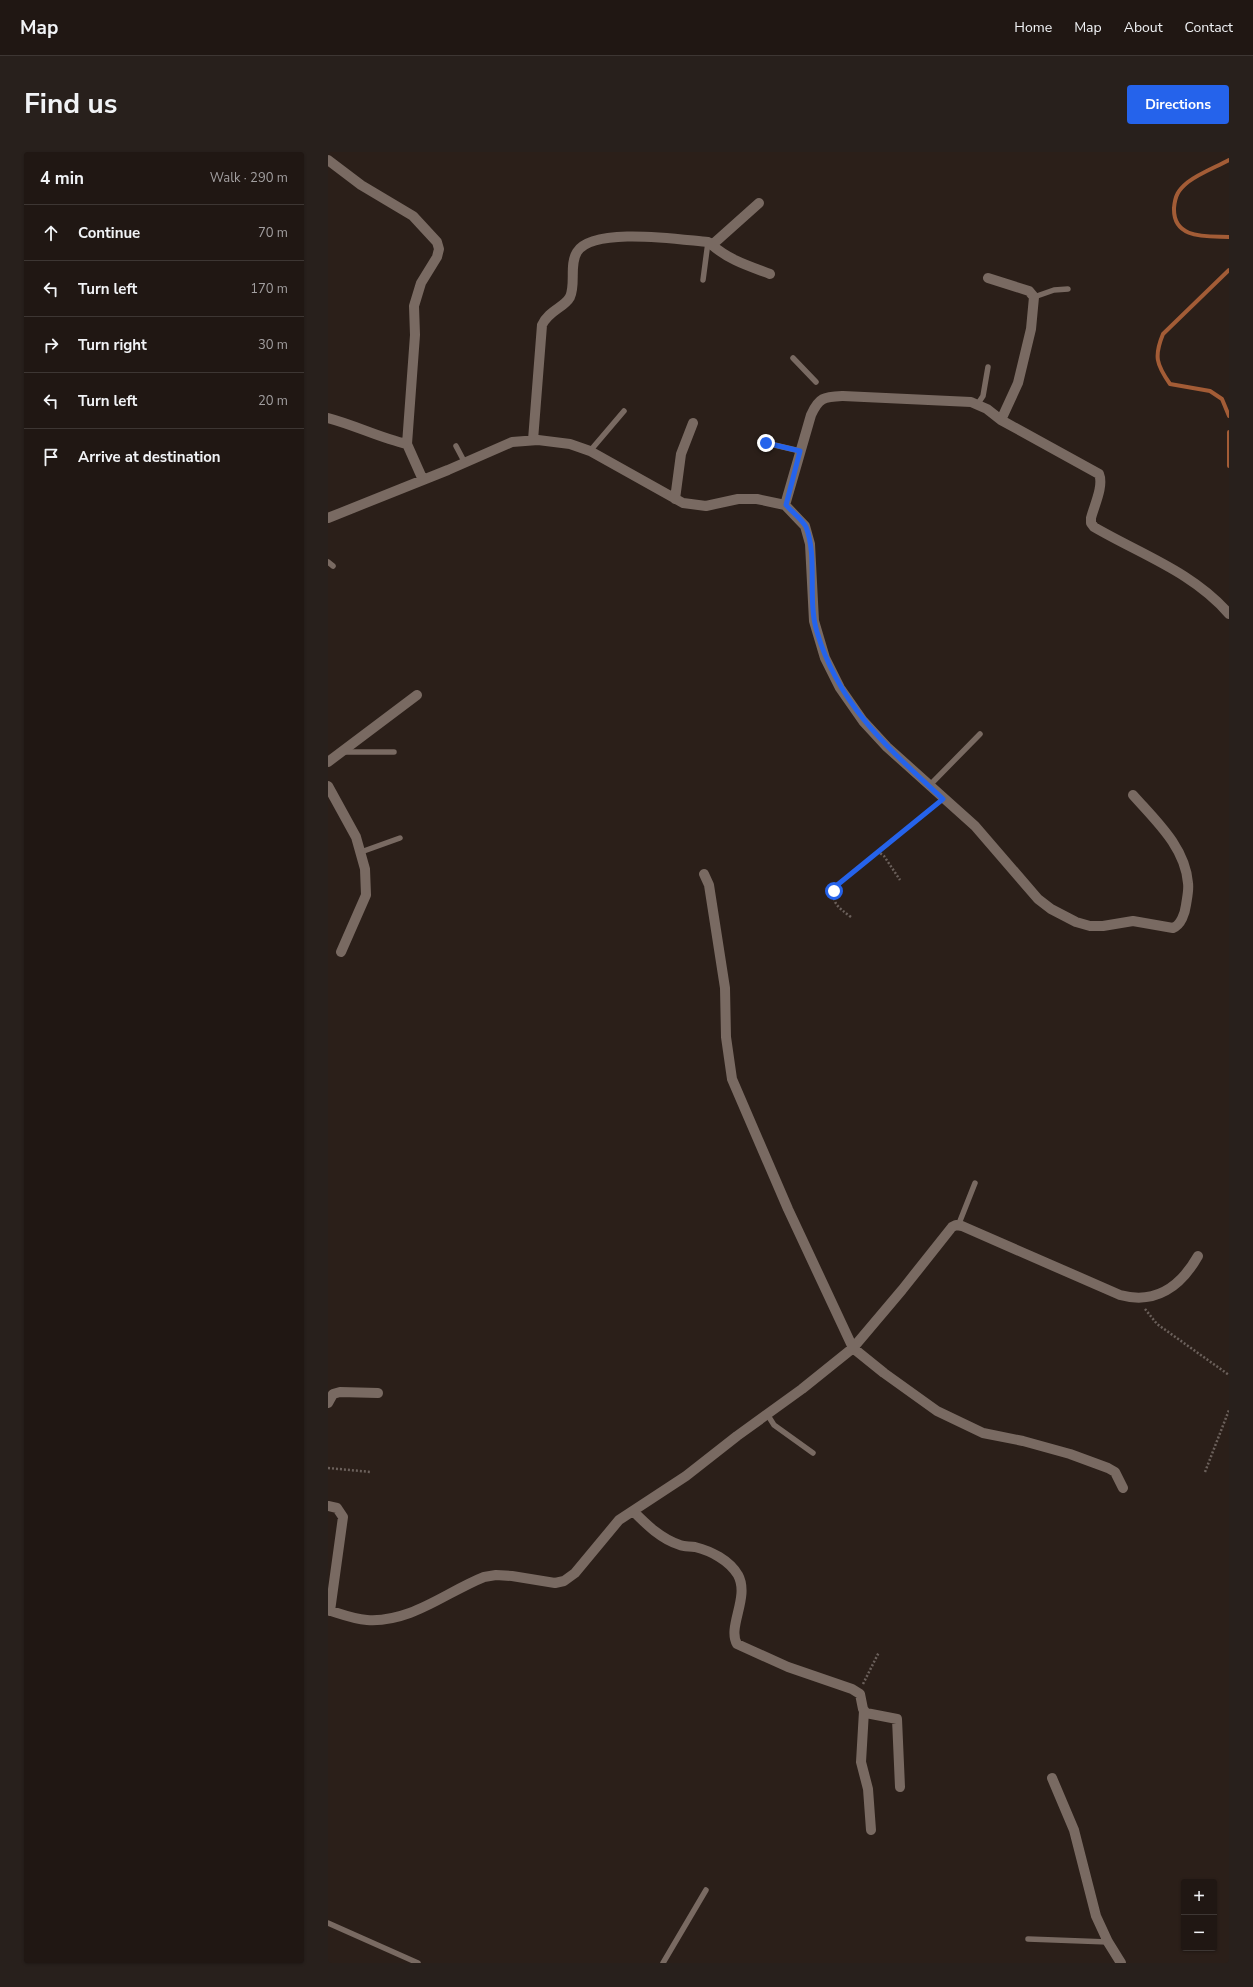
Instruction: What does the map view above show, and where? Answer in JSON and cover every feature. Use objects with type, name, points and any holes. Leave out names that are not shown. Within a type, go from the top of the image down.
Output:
[{"type":"street","points":[[328,160],[361,185],[413,216],[437,242],[439,249],[437,257],[421,283],[414,306],[415,335],[407,444],[424,480]]},
{"type":"street","points":[[710,243],[759,203]]},
{"type":"street","points":[[533,440],[542,325],[548,314],[569,298],[575,258],[578,251],[584,246],[634,235],[710,243],[722,253],[739,262],[770,274]]},
{"type":"street","points":[[988,278],[1029,291],[1034,297],[1031,329],[1018,384],[1002,420]]},
{"type":"street","points":[[786,505],[800,451],[816,404],[825,395],[971,402],[1099,474],[1101,479],[1091,518],[1091,524],[1177,571],[1218,602],[1229,614]]},
{"type":"street","points":[[328,418],[351,424],[388,440],[407,444]]},
{"type":"street","points":[[675,499],[682,454],[692,423]]},
{"type":"street","points":[[328,518],[424,480],[512,442],[533,440],[570,444],[590,451],[675,499],[697,506],[738,499],[757,499],[786,505],[806,526],[810,544],[814,621],[825,658],[831,672],[863,721],[887,747],[985,836],[1038,899],[1051,909],[1076,922],[1090,926],[1103,926],[1133,921],[1173,928],[1179,925],[1186,910],[1189,884],[1186,869],[1180,853],[1162,828],[1133,795]]},
{"type":"street","points":[[328,762],[417,695]]},
{"type":"street","points":[[328,786],[356,837],[362,852],[366,895],[342,952]]},
{"type":"street","points":[[704,874],[709,885],[725,988],[726,1037],[732,1079],[788,1209],[852,1348],[937,1411],[983,1433],[1036,1444],[1070,1454],[1108,1468],[1115,1472],[1123,1488]]},
{"type":"street","points":[[328,1506],[337,1508],[343,1517],[329,1610],[351,1617],[366,1620],[394,1618],[415,1612],[484,1577],[496,1575],[512,1576],[550,1583],[564,1581],[575,1573],[613,1526],[686,1476],[802,1389],[852,1348],[902,1290],[952,1227],[958,1226],[1120,1295],[1139,1298],[1146,1298],[1159,1294],[1177,1284],[1190,1270],[1198,1256]]},
{"type":"street","points":[[328,1402],[333,1394],[340,1392],[378,1393]]},
{"type":"street","points":[[633,1511],[649,1527],[668,1540],[681,1546],[696,1547],[712,1553],[732,1566],[741,1583],[741,1594],[734,1634],[737,1644],[788,1667],[852,1689],[860,1694],[864,1711],[862,1762],[868,1789],[871,1830]]},
{"type":"street","points":[[864,1711],[897,1719],[900,1787]]},
{"type":"street","points":[[1052,1778],[1074,1830],[1082,1855],[1093,1906],[1108,1942],[1121,1963]]},
{"type":"lane","points":[[703,280],[710,243]]},
{"type":"lane","points":[[1034,297],[1054,290],[1068,289]]},
{"type":"lane","points":[[792,358],[816,382]]},
{"type":"lane","points":[[977,405],[982,396],[988,368]]},
{"type":"lane","points":[[590,451],[624,411]]},
{"type":"lane","points":[[766,443],[800,451]]},
{"type":"lane","points":[[456,446],[465,463]]},
{"type":"lane","points":[[328,562],[333,566]]},
{"type":"lane","points":[[929,786],[980,734]]},
{"type":"lane","points":[[340,752],[394,752]]},
{"type":"lane","points":[[362,852],[400,838]]},
{"type":"lane","points":[[958,1226],[975,1183]]},
{"type":"lane","points":[[767,1414],[774,1425],[813,1453]]},
{"type":"lane","points":[[664,1963],[706,1890]]},
{"type":"lane","points":[[328,1923],[418,1963]]},
{"type":"lane","points":[[1028,1939],[1108,1942]]},
{"type":"path","points":[[851,917],[838,907],[833,898],[836,886],[877,851],[943,799]]},
{"type":"path","points":[[877,851],[884,856],[900,880]]},
{"type":"path","points":[[1139,1298],[1157,1324],[1229,1375]]},
{"type":"path","points":[[1205,1472],[1229,1410]]},
{"type":"path","points":[[328,1468],[371,1472]]},
{"type":"path","points":[[860,1694],[868,1672],[879,1652]]},
{"type":"waterway","points":[[1229,160],[1188,182],[1179,191],[1175,200],[1174,208],[1175,218],[1179,226],[1185,231],[1202,236],[1229,237]]},
{"type":"waterway","points":[[1229,270],[1163,334],[1158,348],[1159,365],[1170,384],[1210,391],[1222,399],[1229,416]]},
{"type":"waterway","points":[[1229,432],[1229,466]]},
{"type":"route","points":[[766,443],[800,451],[786,505],[806,526],[810,544],[814,621],[825,658],[831,672],[840,688],[863,721],[887,747],[943,799],[877,851],[836,886],[834,891]]}]
